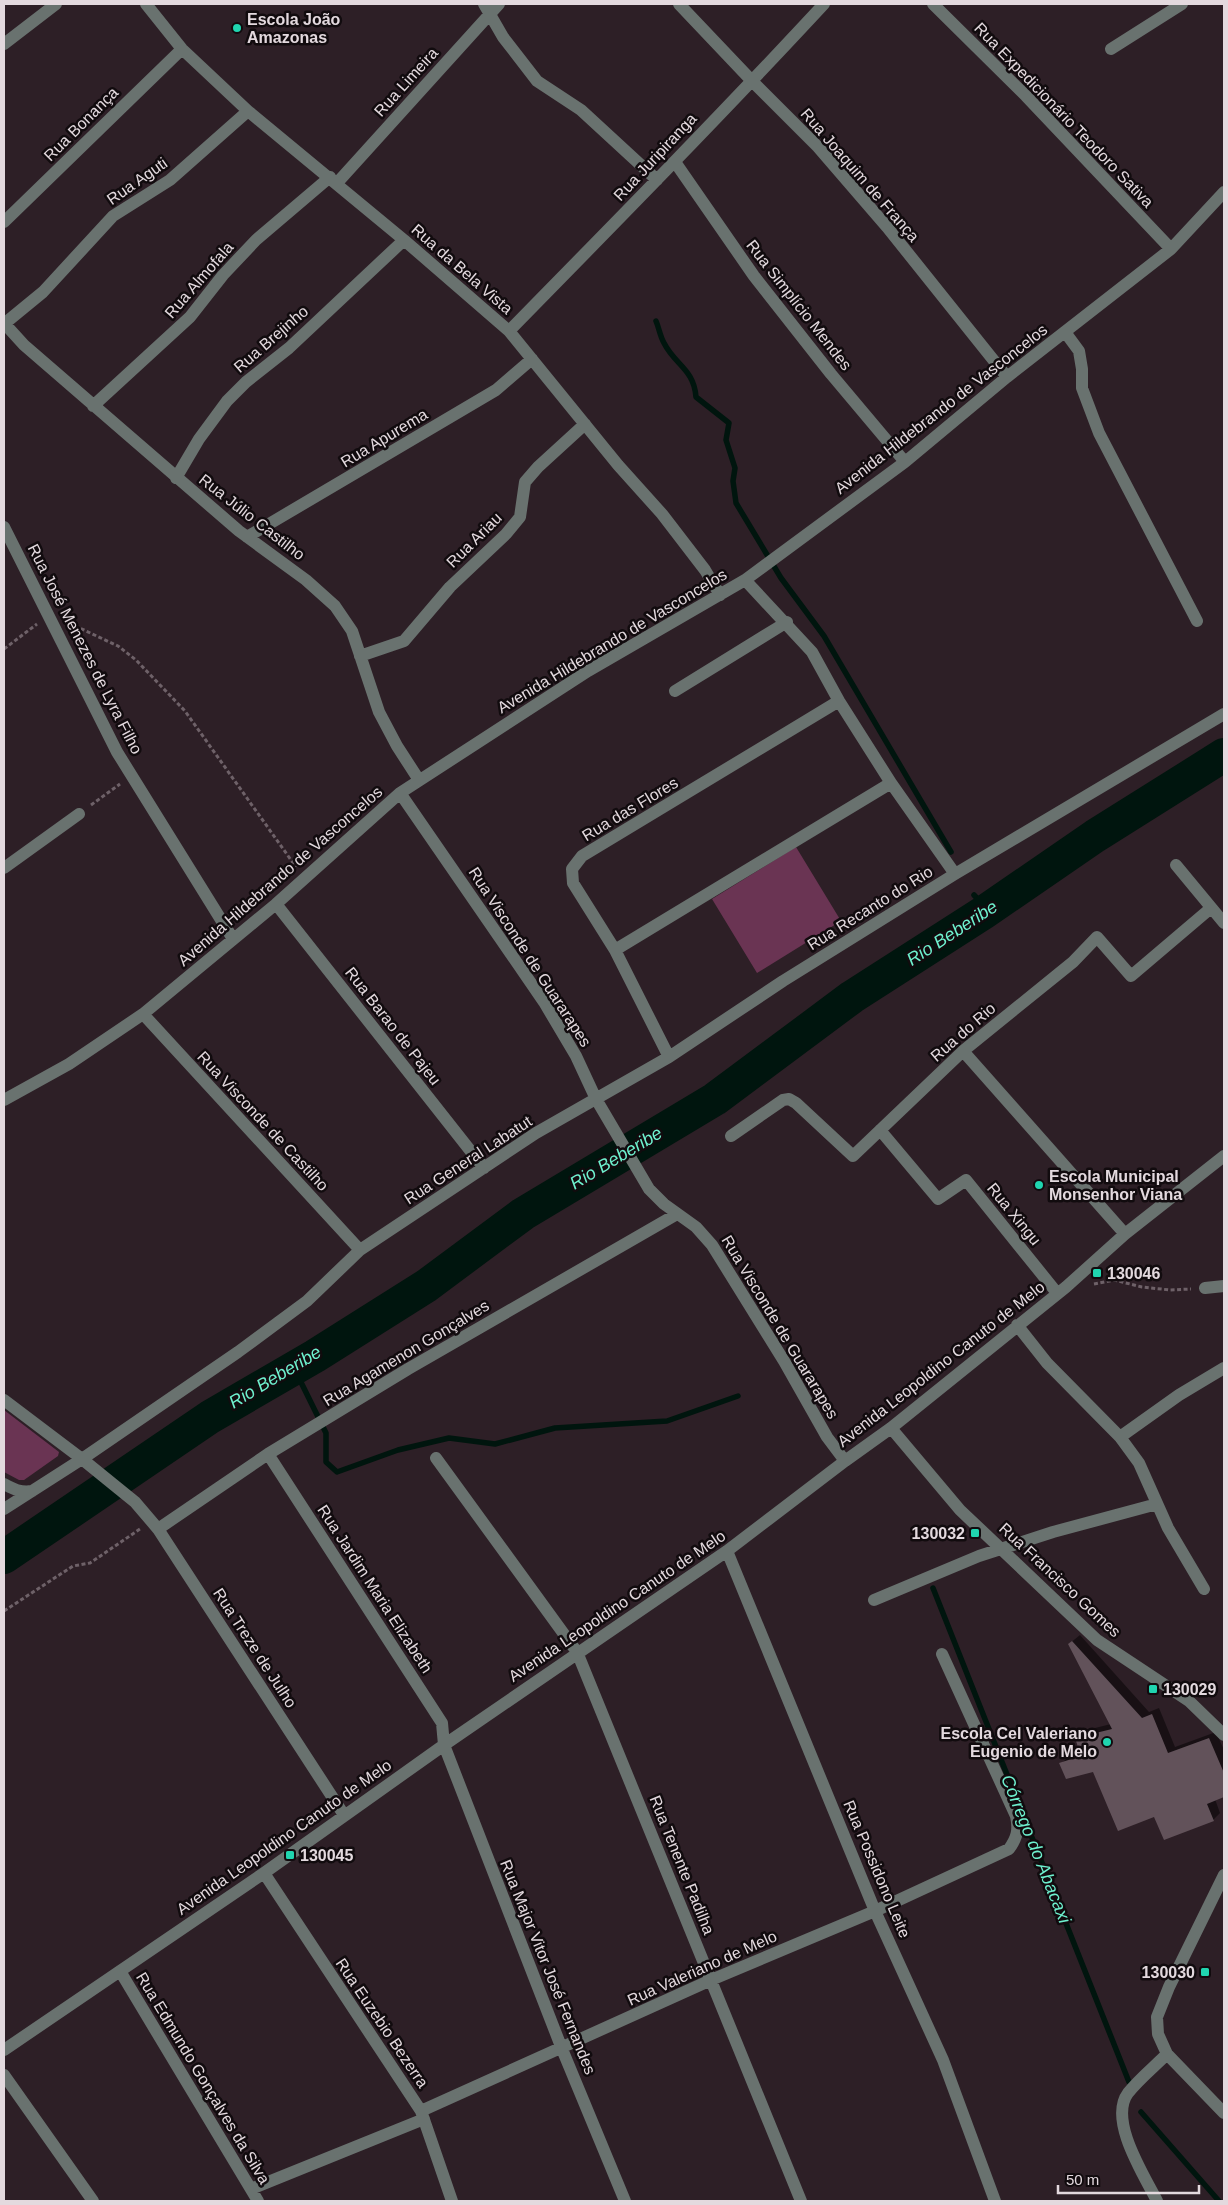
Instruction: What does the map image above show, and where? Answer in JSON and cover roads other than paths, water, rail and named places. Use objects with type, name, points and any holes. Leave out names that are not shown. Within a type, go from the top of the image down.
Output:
[{"type":"street","points":[[4,44],[56,4]]},
{"type":"street","name":"Rua da Bela Vista","points":[[146,4],[182,49],[248,110],[404,240],[509,331],[662,514],[704,570],[720,595]]},
{"type":"street","name":"Rua Limeira","points":[[333,180],[487,9],[499,4]]},
{"type":"street","name":"Rua Joaquim de França","points":[[679,4],[818,147],[893,235],[1007,376]]},
{"type":"street","name":"Rua Juripiranga","points":[[509,331],[675,162],[708,124],[752,81],[824,4]]},
{"type":"street","name":"Rua Expedicionário Teodoro Sativa","points":[[933,4],[1026,96],[1171,250]]},
{"type":"street","points":[[1111,49],[1182,4]]},
{"type":"street","points":[[487,9],[503,37],[537,81],[581,110],[657,180]]},
{"type":"street","name":"Rua Bonança","points":[[4,222],[182,49]]},
{"type":"street","name":"Rua Aguti","points":[[4,324],[43,292],[113,216],[170,180],[248,110]]},
{"type":"street","name":"Rua Simplício Mendes","points":[[675,162],[754,276],[831,374],[905,462]]},
{"type":"street","name":"Rua Almofala","points":[[93,406],[190,317],[223,275],[256,240],[333,180]]},
{"type":"street","name":"Avenida Hildebrando de Vasconcelos","points":[[4,1100],[69,1064],[143,1014],[276,904],[400,793],[588,671],[746,580],[905,462],[1007,376],[1171,250],[1224,192]]},
{"type":"street","name":"Rua Brejinho","points":[[176,478],[199,439],[227,401],[246,382],[289,348],[404,240]]},
{"type":"street","name":"Rua Júlio Castilho","points":[[4,324],[24,345],[176,478],[247,537],[306,580],[335,606],[352,631],[379,712],[397,746],[419,780]]},
{"type":"street","points":[[1065,332],[1078,351],[1082,369],[1082,388],[1099,433],[1198,621]]},
{"type":"street","name":"Rua Apurema","points":[[247,537],[496,390],[532,359]]},
{"type":"street","name":"Rua Ariau","points":[[360,656],[404,641],[450,587],[511,528],[520,517],[525,482],[538,467],[585,424]]},
{"type":"street","name":"Rua José Menezes de Lyra Filho","points":[[4,527],[117,752],[233,939]]},
{"type":"street","name":"Rua Recanto do Rio","points":[[596,1099],[669,1057],[783,981],[955,874],[891,783],[839,701],[812,652],[746,580]]},
{"type":"street","points":[[675,691],[786,622]]},
{"type":"street","name":"Rua das Flores","points":[[669,1057],[615,950],[573,883],[572,869],[582,856],[839,701]]},
{"type":"street","points":[[955,874],[1224,714]]},
{"type":"street","points":[[615,950],[891,783]]},
{"type":"street","name":"Rua Visconde de Guararapes","points":[[400,793],[544,1002],[584,1069],[596,1099],[649,1189],[677,1214],[696,1227],[712,1245],[784,1361],[827,1437],[844,1461]]},
{"type":"street","points":[[4,868],[79,814]]},
{"type":"street","points":[[1176,865],[1224,923]]},
{"type":"street","name":"Rua Barao de Pajeu","points":[[276,904],[484,1168]]},
{"type":"street","name":"Rua do Rio","points":[[731,1136],[783,1100],[790,1099],[796,1102],[853,1156],[963,1051],[1073,962],[1097,937],[1131,976],[1211,908]]},
{"type":"street","name":"Rua Visconde de Castilho","points":[[143,1014],[360,1250]]},
{"type":"street","points":[[963,1051],[1125,1234]]},
{"type":"street","name":"Rua General Labatut","points":[[4,1509],[82,1459],[238,1352],[307,1301],[360,1250],[536,1133],[596,1099]]},
{"type":"street","name":"Rua Xingu","points":[[880,1130],[938,1199],[966,1180],[1061,1290]]},
{"type":"street","name":"Avenida Leopoldino Canuto de Melo","points":[[4,2050],[264,1873],[577,1652],[727,1550],[844,1461],[892,1428],[1061,1290],[1125,1234],[1224,1156]]},
{"type":"street","name":"Rua Agamenon Gonçalves","points":[[154,1525],[408,1369],[677,1214]]},
{"type":"street","points":[[1205,1288],[1224,1286]]},
{"type":"street","points":[[1017,1325],[1048,1363],[1120,1437],[1139,1463],[1168,1528],[1204,1588]]},
{"type":"street","points":[[1120,1437],[1179,1395],[1224,1368]]},
{"type":"street","name":"Rua Treze de Julho","points":[[4,1400],[135,1502],[154,1525],[344,1815]]},
{"type":"street","name":"Rua Francisco Gomes","points":[[892,1428],[953,1503],[1097,1640],[1190,1701],[1224,1735]]},
{"type":"street","name":"Rua Jardim Maria Elizabeth","points":[[268,1454],[442,1723],[444,1745]]},
{"type":"street","name":"Rua Tenente Padilha","points":[[436,1458],[577,1652],[801,2201]]},
{"type":"street","points":[[4,1484],[24,1492],[33,1491]]},
{"type":"street","points":[[874,1600],[966,1560],[1053,1532],[1157,1504]]},
{"type":"street","name":"Rua Possidono Leite","points":[[727,1550],[875,1911],[943,2060],[995,2201]]},
{"type":"street","name":"Rua Valeriano de Melo","points":[[251,2189],[422,2115],[711,1980],[875,1911],[1009,1849],[1016,1840],[1018,1828],[1016,1816],[942,1654]]},
{"type":"street","name":"Rua Major Vitor José Fernandes","points":[[444,1745],[562,2048],[625,2201]]},
{"type":"street","name":"Rua Euzebio Bezerra","points":[[264,1873],[422,2115],[452,2201]]},
{"type":"street","points":[[1224,1875],[1169,1987],[1157,2017],[1158,2034],[1166,2054],[1224,2113]]},
{"type":"street","name":"Rua Edmundo Gonçalves da Silva","points":[[120,1971],[258,2201]]},
{"type":"street","points":[[1157,2201],[1135,2158],[1122,2121],[1121,2108],[1128,2094],[1166,2054]]},
{"type":"street","points":[[4,2075],[93,2201]]},
{"type":"waterway","points":[[656,321],[668,350],[692,380],[696,397],[729,423],[726,440],[735,468],[733,481],[736,503],[781,578],[824,636],[951,852]]},
{"type":"waterway","name":"Rio Beberibe","points":[[4,1557],[210,1417],[315,1356],[426,1286],[523,1214],[715,1099],[852,997],[983,913],[1095,836],[1224,755]]},
{"type":"waterway","points":[[974,895],[988,910]]},
{"type":"waterway","name":"Córrego do Abacaxi","points":[[294,1368],[326,1433],[326,1462],[337,1472],[398,1450],[449,1438],[495,1444],[555,1428],[667,1421],[738,1396]]},
{"type":"waterway","name":"Córrego do Abacaxi","points":[[933,1588],[1129,2082]]},
{"type":"waterway","name":"Córrego do Abacaxi","points":[[1141,2112],[1219,2201]]},
{"type":"place","name":"Escola João Amazonas","points":[[237,28]]},
{"type":"place","name":"Escola Municipal Monsenhor Viana","points":[[1039,1185]]},
{"type":"place","name":"130046","points":[[1097,1273]]},
{"type":"place","name":"130032","points":[[975,1533]]},
{"type":"place","name":"130029","points":[[1153,1689]]},
{"type":"place","name":"Escola Cel Valeriano Eugenio de Melo","points":[[1107,1742]]},
{"type":"place","name":"130045","points":[[290,1855]]},
{"type":"place","name":"130030","points":[[1205,1972]]}]
